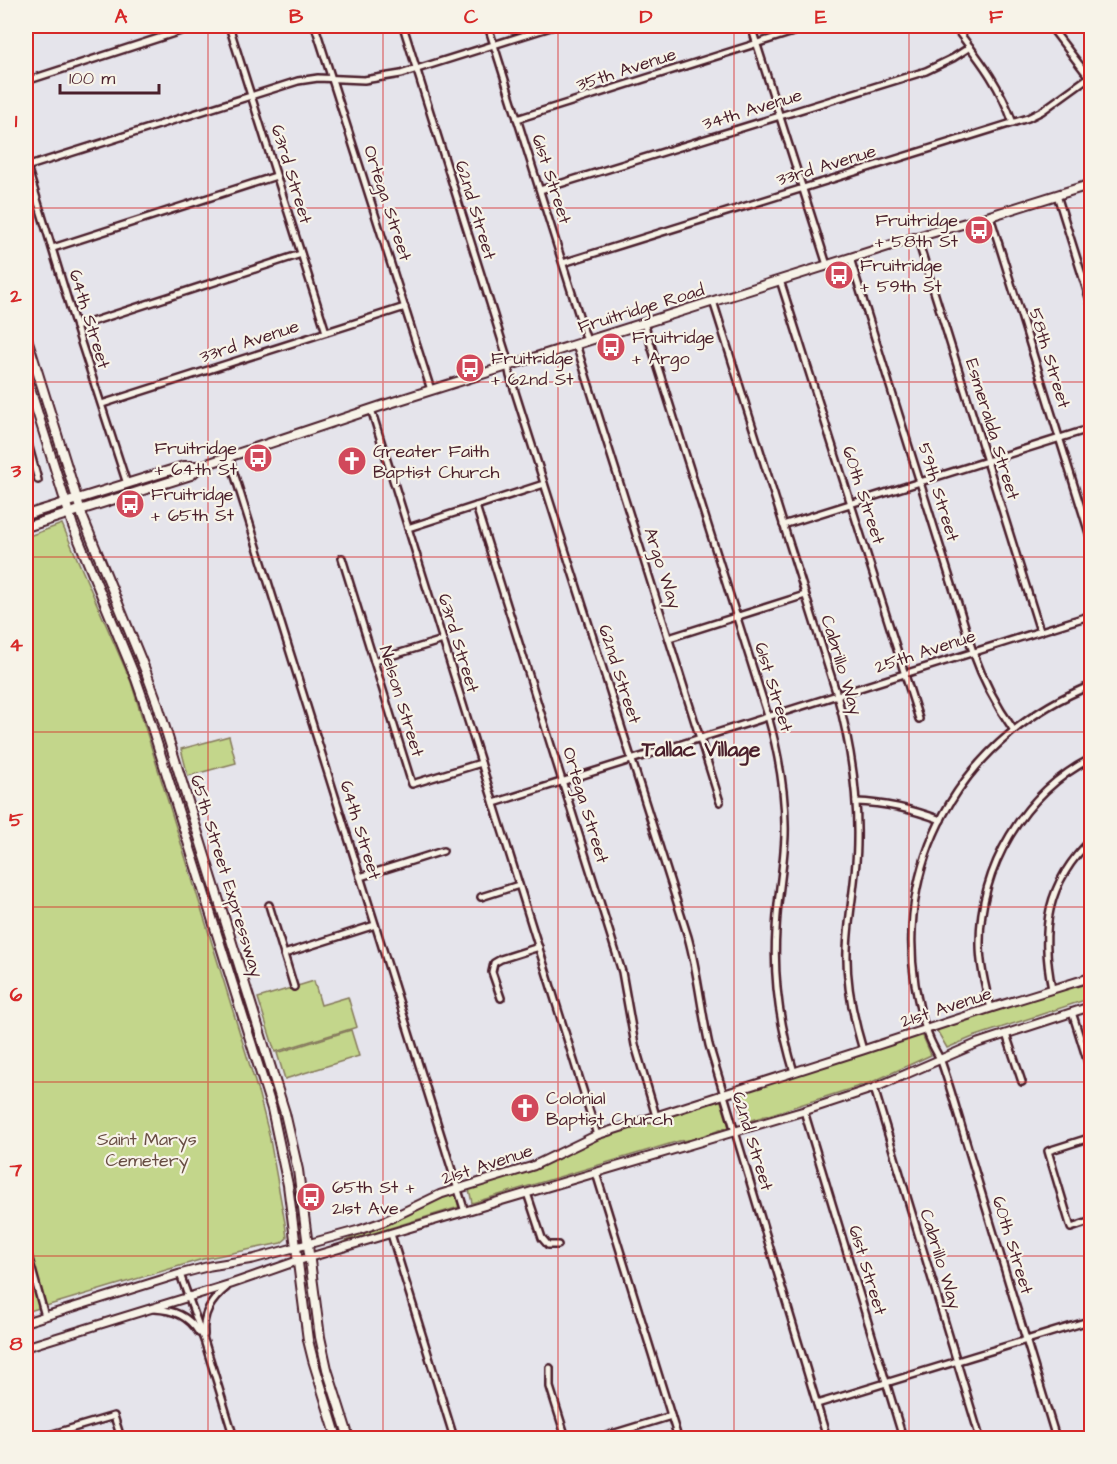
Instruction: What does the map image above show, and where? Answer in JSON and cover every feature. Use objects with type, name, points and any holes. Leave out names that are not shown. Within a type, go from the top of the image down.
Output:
[{"type":"main road","name":"Fruitridge Road","points":[[26,515],[184,466],[201,466],[576,344],[1092,184]]},
{"type":"main road","name":"65th Street Expressway","points":[[26,335],[80,511],[157,702],[268,1057],[298,1170],[320,1337],[327,1369],[349,1438]]},
{"type":"main road","name":"65th Street Expressway","points":[[26,376],[65,503],[145,705],[269,1098],[282,1149],[309,1340],[337,1438]]},
{"type":"main road","name":"Fruitridge Road","points":[[26,527],[191,475],[201,466]]},
{"type":"street","points":[[26,81],[196,26]]},
{"type":"street","name":"63rd Street","points":[[229,26],[326,332]]},
{"type":"street","name":"Ortega Street","points":[[315,26],[431,390]]},
{"type":"street","name":"62nd Street","points":[[403,26],[506,354],[544,484],[691,947],[709,1045],[827,1438]]},
{"type":"street","name":"61st Street","points":[[488,26],[587,341]]},
{"type":"street","points":[[26,166],[307,79],[372,79],[401,74],[554,26]]},
{"type":"street","points":[[751,26],[827,265]]},
{"type":"street","name":"35th Avenue","points":[[517,119],[812,26]]},
{"type":"street","points":[[954,26],[989,73],[1013,123]]},
{"type":"street","points":[[1050,26],[1090,79]]},
{"type":"street","name":"34th Avenue","points":[[540,190],[926,71],[970,47]]},
{"type":"street","name":"33rd Avenue","points":[[563,263],[1034,116],[1090,79]]},
{"type":"street","name":"64th Street","points":[[26,166],[127,484]]},
{"type":"street","points":[[53,248],[276,176]]},
{"type":"street","points":[[1057,195],[1092,307]]},
{"type":"street","name":"58th Street","points":[[990,216],[1092,543]]},
{"type":"street","name":"Esmeralda Street","points":[[917,237],[1040,631]]},
{"type":"street","points":[[76,327],[301,254]]},
{"type":"street","name":"59th Street","points":[[850,258],[973,652],[989,691],[1013,729]]},
{"type":"street","name":"60th Street","points":[[780,280],[919,719]]},
{"type":"street","name":"Cabrillo Way","points":[[713,301],[837,695],[849,748],[856,802],[856,866],[848,934],[847,965],[850,1001],[863,1050]]},
{"type":"street","name":"33rd Avenue","points":[[102,404],[405,307]]},
{"type":"street","name":"61st Street","points":[[644,323],[778,755],[784,808],[783,861],[776,931],[777,988],[786,1045],[794,1072]]},
{"type":"street","name":"Argo Way","points":[[576,344],[720,802]]},
{"type":"street","name":"63rd Street","points":[[371,409],[597,1135]]},
{"type":"street","points":[[783,525],[1092,428]]},
{"type":"street","points":[[26,436],[38,480]]},
{"type":"street","name":"64th Street","points":[[229,457],[465,1212]]},
{"type":"street","points":[[408,528],[544,484]]},
{"type":"street","name":"Ortega Street","points":[[477,506],[622,972],[635,1045],[656,1116]]},
{"type":"street","name":"Nelson Street","points":[[342,558],[412,784],[481,763]]},
{"type":"street","points":[[669,638],[805,596]]},
{"type":"street","name":"25th Avenue","points":[[494,803],[1092,615]]},
{"type":"street","points":[[374,661],[443,640]]},
{"type":"street","name":"60th Street","points":[[1056,1438],[961,1124],[919,1004],[914,975],[912,923],[919,880],[929,848],[941,820],[973,769],[1013,729],[1054,702],[1092,685]]},
{"type":"street","points":[[991,1008],[984,985],[980,945],[983,908],[992,873],[1009,837],[1030,807],[1056,781],[1092,758]]},
{"type":"street","points":[[856,802],[907,808],[941,820]]},
{"type":"street","points":[[1052,989],[1046,943],[1050,909],[1067,869],[1092,839]]},
{"type":"street","points":[[360,877],[443,851]]},
{"type":"street","points":[[481,897],[519,885]]},
{"type":"street","points":[[269,905],[294,987]]},
{"type":"street","points":[[284,954],[375,925]]},
{"type":"street","points":[[501,998],[492,972],[494,963],[539,947]]},
{"type":"street","name":"21st Avenue","points":[[26,1322],[180,1274],[210,1266],[254,1259],[359,1230],[458,1188],[533,1166],[597,1135],[1092,977]]},
{"type":"street","points":[[26,1347],[231,1284],[297,1261],[804,1111],[874,1088],[978,1042],[1092,1006]]},
{"type":"street","points":[[1072,1012],[1088,1063]]},
{"type":"street","points":[[1006,1034],[1022,1082]]},
{"type":"street","name":"Cabrillo Way","points":[[874,1088],[980,1438]]},
{"type":"street","name":"61st Street","points":[[804,1111],[903,1438]]},
{"type":"street","points":[[1092,1137],[1048,1151],[1071,1228],[1092,1221]]},
{"type":"street","points":[[596,1173],[678,1438]]},
{"type":"street","points":[[527,1193],[542,1238],[548,1245],[558,1245]]},
{"type":"street","points":[[392,1234],[454,1438]]},
{"type":"street","points":[[26,1248],[45,1316]]},
{"type":"street","points":[[180,1274],[205,1343],[234,1438]]},
{"type":"street","points":[[205,1343],[203,1328],[207,1310],[215,1297],[231,1284]]},
{"type":"street","points":[[150,1309],[171,1311],[185,1318],[205,1343]]},
{"type":"street","points":[[817,1404],[1092,1320]]},
{"type":"street","points":[[550,1368],[550,1387],[566,1438]]},
{"type":"street","points":[[39,1438],[114,1416],[121,1438]]},
{"type":"street","points":[[599,1438],[671,1416]]},
{"type":"shaded area","points":[[1092,470],[1091,509],[1081,473]]},
{"type":"green space","name":"Saint Marys Cemetery","points":[[62,524],[131,682],[259,1095],[269,1134],[287,1238],[281,1243],[203,1259],[26,1312],[26,537]]},
{"type":"green space","points":[[229,736],[236,763],[188,776],[181,749]]},
{"type":"green space","points":[[1091,980],[1091,998],[973,1037],[947,1048],[936,1029]]},
{"type":"green space","points":[[314,981],[321,1005],[348,997],[357,1027],[275,1052],[258,998]]},
{"type":"green space","points":[[351,1030],[359,1056],[285,1079],[277,1053]]},
{"type":"green space","points":[[922,1034],[931,1055],[872,1082],[743,1123],[735,1094]]},
{"type":"green space","points":[[720,1098],[729,1127],[472,1203],[469,1189],[533,1169],[598,1138]]},
{"type":"green space","points":[[455,1192],[459,1207],[341,1243],[441,1197]]},
{"type":"place","name":"Fruitridge + 58th St","points":[[979,230]]},
{"type":"place","name":"Fruitridge + 59th St","points":[[839,275]]},
{"type":"place","name":"Fruitridge + Argo","points":[[611,347]]},
{"type":"place","name":"Fruitridge + 62nd St","points":[[470,368]]},
{"type":"place","name":"Fruitridge + 64th St","points":[[258,458]]},
{"type":"place","name":"Greater Faith Baptist Church","points":[[352,461]]},
{"type":"place","name":"Fruitridge + 65th St","points":[[130,504]]},
{"type":"place","name":"Colonial Baptist Church","points":[[525,1108]]},
{"type":"place","name":"65th St + 21st Ave","points":[[311,1197]]},
{"type":"district","name":"Tallac Village","points":[[701,749]]}]
